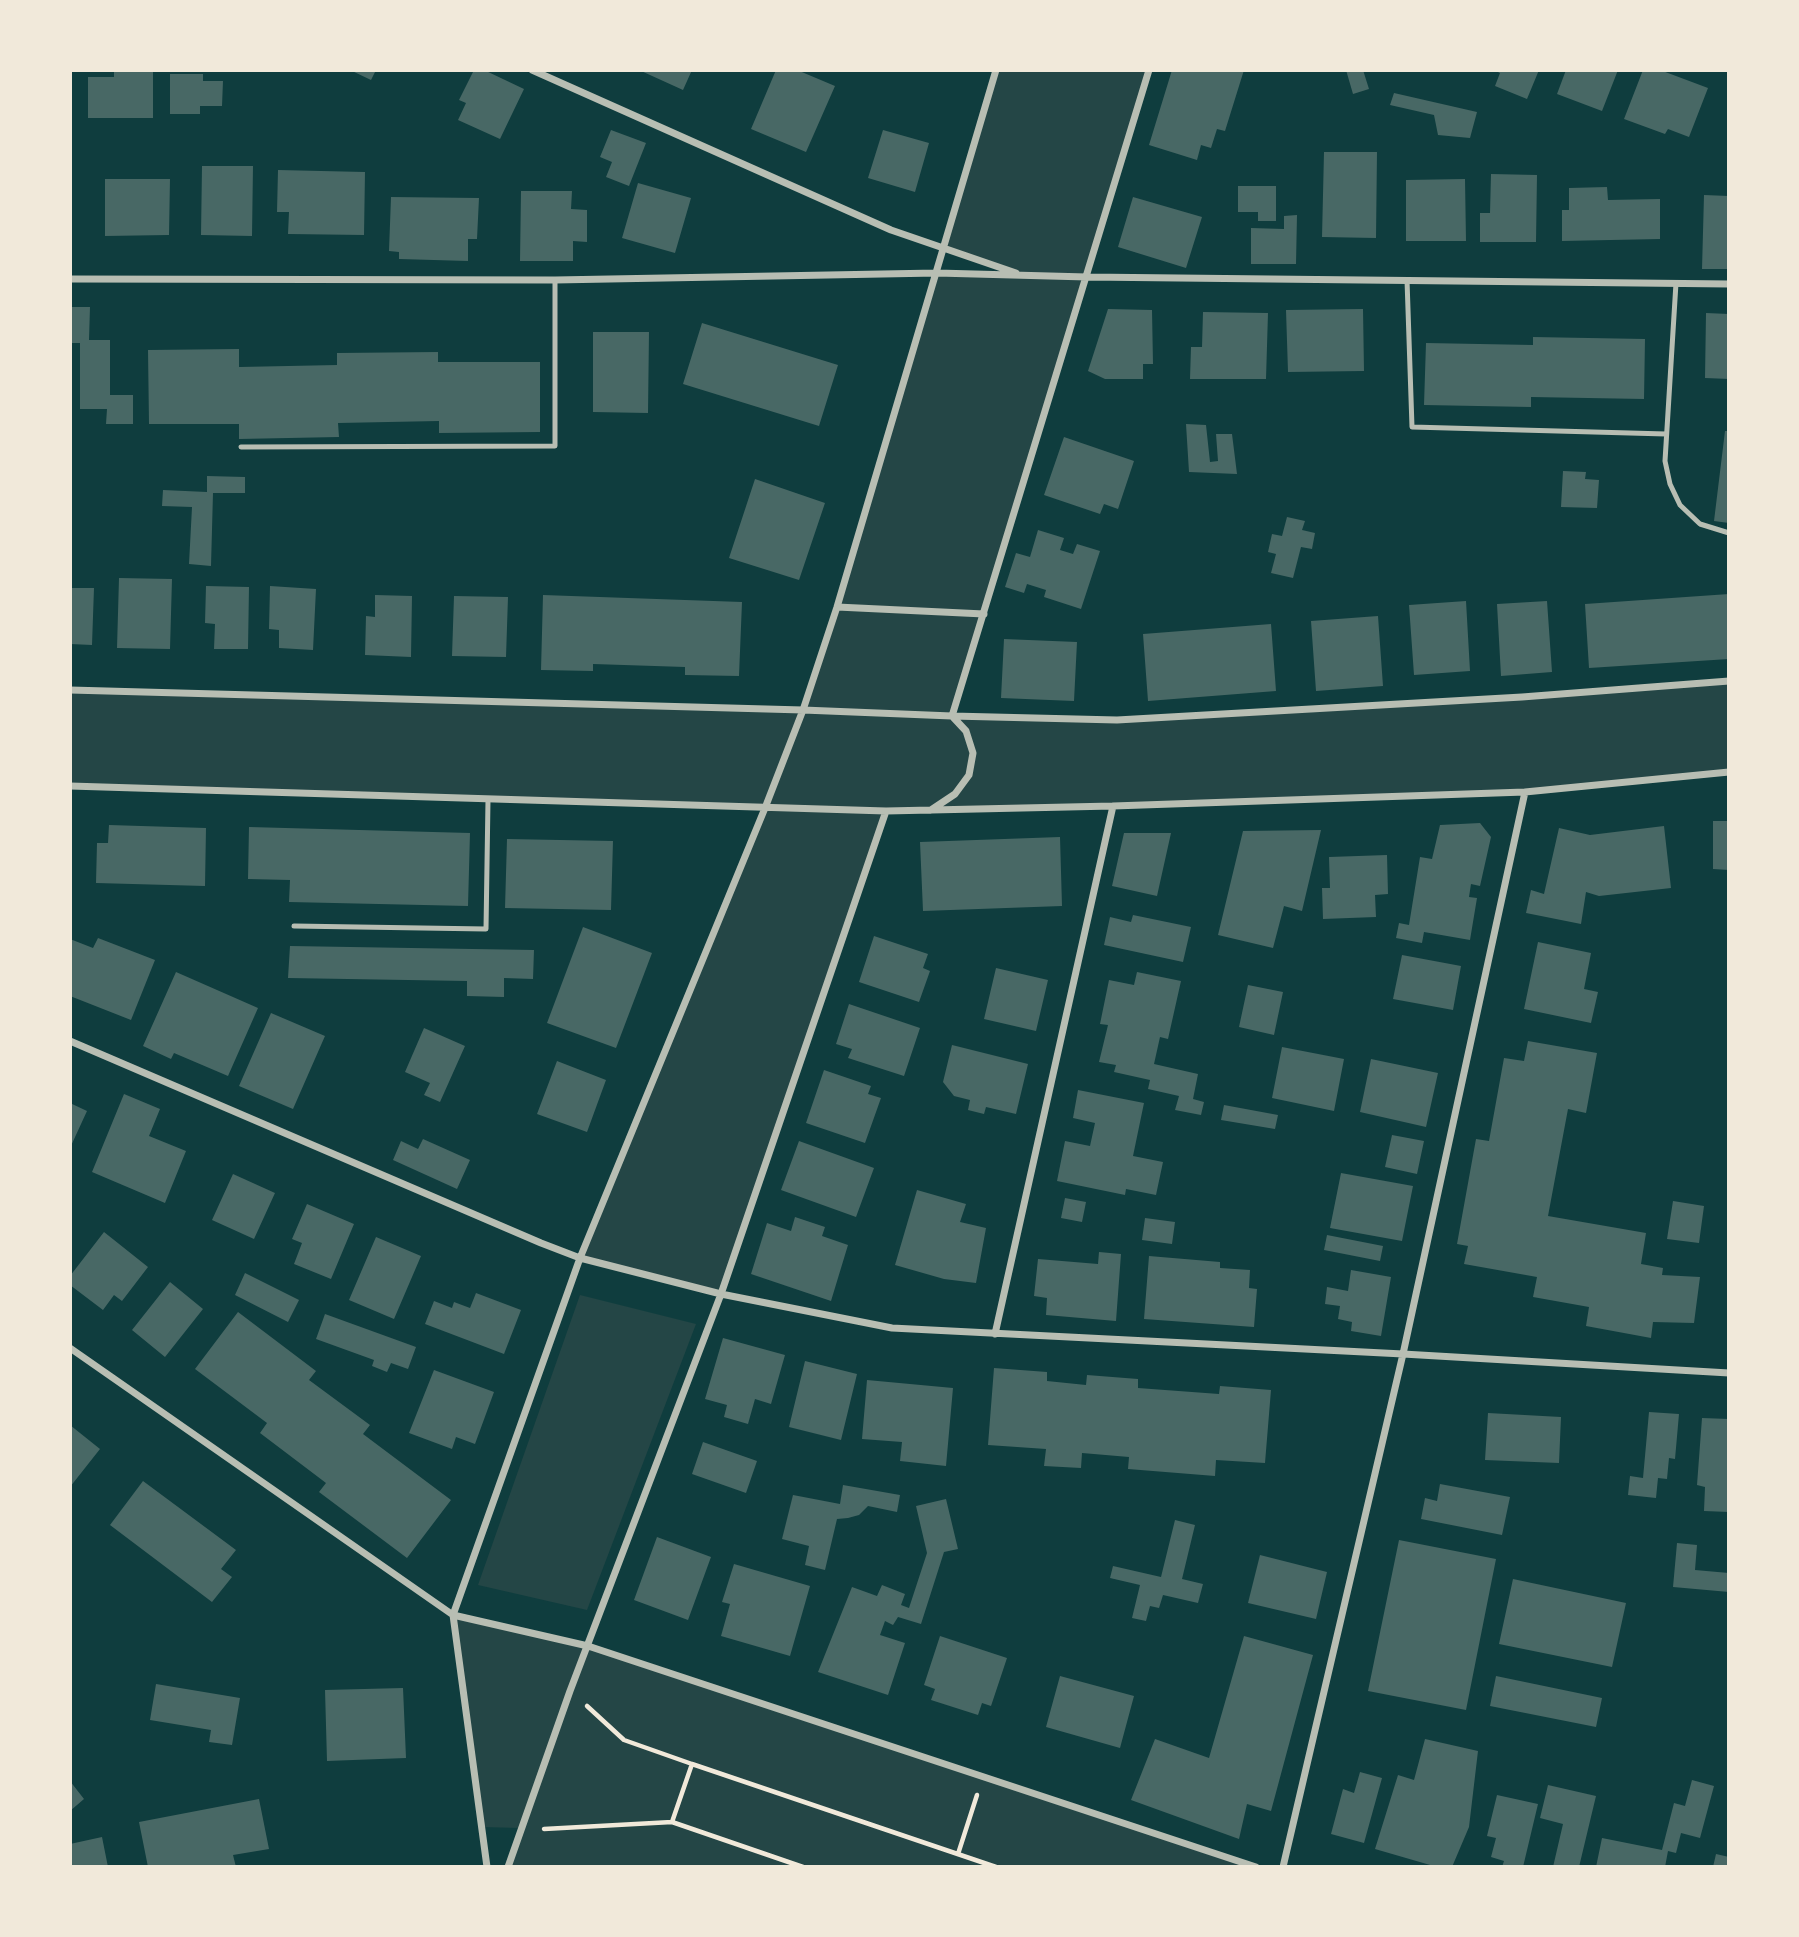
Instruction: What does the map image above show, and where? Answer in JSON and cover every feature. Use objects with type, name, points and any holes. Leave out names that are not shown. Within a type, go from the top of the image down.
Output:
[{"type":"street","points":[[532,70],[891,230],[1024,275]]},
{"type":"street","points":[[487,1867],[453,1615],[580,1258],[803,710],[837,607],[996,70]]},
{"type":"street","points":[[952,716],[1149,70]]},
{"type":"street","points":[[70,279],[555,280],[937,273],[1087,278],[1729,284]]},
{"type":"street","points":[[837,607],[984,614]]},
{"type":"street","points":[[70,690],[1116,720],[1508,698],[1729,681]]},
{"type":"street","points":[[931,810],[955,794],[969,775],[973,753],[966,731],[952,716]]},
{"type":"street","points":[[70,786],[886,811],[1525,792],[1729,772]]},
{"type":"street","points":[[1283,1867],[1403,1354],[1525,792]]},
{"type":"street","points":[[995,1334],[1113,806]]},
{"type":"street","points":[[508,1867],[570,1691],[721,1294],[886,811]]},
{"type":"street","points":[[70,1041],[541,1244],[580,1258],[721,1294],[892,1328],[1729,1373]]},
{"type":"street","points":[[70,1348],[453,1615],[588,1646],[1256,1867]]},
{"type":"lane","points":[[241,447],[555,446],[555,280]]},
{"type":"lane","points":[[1406,280],[1412,427],[1666,434]]},
{"type":"lane","points":[[1676,283],[1665,461],[1670,484],[1680,505],[1700,524],[1729,533]]},
{"type":"lane","points":[[294,926],[486,929],[488,800]]},
{"type":"path","points":[[570,1691],[624,1740],[996,1867]]},
{"type":"path","points":[[673,1822],[692,1764]]},
{"type":"path","points":[[957,1854],[983,1776]]},
{"type":"path","points":[[520,1830],[673,1822],[803,1867]]},
{"type":"shaded area","points":[[996,70],[1149,70],[953,716],[1117,720],[1729,681],[1729,772],[1525,792],[886,811],[721,1294],[580,1258],[764,809],[70,786],[70,690],[803,710],[937,273],[1020,275],[944,249]]},
{"type":"shaded area","points":[[580,1295],[696,1324],[587,1610],[478,1585]]},
{"type":"shaded area","points":[[454,1617],[588,1646],[1256,1867],[508,1867],[520,1828],[481,1827]]},
{"type":"building","points":[[114,70],[153,70],[153,118],[88,118],[88,77],[114,77]]},
{"type":"building","points":[[350,70],[376,70],[371,80]]},
{"type":"building","points":[[474,70],[484,70],[524,89],[500,139],[458,120],[466,103],[459,100]]},
{"type":"building","points":[[639,70],[692,70],[683,90]]},
{"type":"building","points":[[776,70],[797,70],[835,86],[806,152],[751,129]]},
{"type":"building","points":[[1172,70],[1244,70],[1225,131],[1217,129],[1211,148],[1201,145],[1197,160],[1149,145]]},
{"type":"building","points":[[1346,70],[1363,70],[1369,89],[1353,94]]},
{"type":"building","points":[[1494,70],[1539,70],[1527,99],[1495,86],[1500,73]]},
{"type":"building","points":[[1566,70],[1618,70],[1602,111],[1557,94]]},
{"type":"building","points":[[1643,70],[1660,70],[1708,88],[1689,137],[1668,129],[1665,134],[1624,119]]},
{"type":"building","points":[[170,74],[203,74],[203,81],[223,81],[222,106],[200,106],[200,114],[170,114]]},
{"type":"building","points":[[1394,93],[1477,112],[1470,138],[1438,135],[1434,115],[1390,105]]},
{"type":"building","points":[[611,130],[646,143],[629,186],[606,177],[612,162],[600,157]]},
{"type":"building","points":[[883,130],[929,143],[915,192],[868,178]]},
{"type":"building","points":[[1324,152],[1377,152],[1376,238],[1322,237]]},
{"type":"building","points":[[202,166],[253,166],[252,236],[201,235]]},
{"type":"building","points":[[278,170],[365,172],[364,235],[288,234],[289,212],[277,212]]},
{"type":"building","points":[[1491,174],[1537,175],[1536,242],[1480,242],[1480,213],[1490,213]]},
{"type":"building","points":[[105,179],[170,179],[169,235],[105,236]]},
{"type":"building","points":[[1465,179],[1466,241],[1406,241],[1406,180]]},
{"type":"building","points":[[638,183],[691,198],[675,253],[622,238]]},
{"type":"building","points":[[1238,186],[1276,186],[1276,221],[1258,221],[1258,212],[1238,212]]},
{"type":"building","points":[[1607,187],[1608,200],[1660,199],[1660,239],[1562,241],[1562,210],[1569,210],[1569,188]]},
{"type":"building","points":[[521,191],[572,191],[571,209],[587,210],[587,242],[573,241],[573,261],[520,261]]},
{"type":"building","points":[[1704,195],[1729,196],[1729,269],[1702,269]]},
{"type":"building","points":[[391,197],[479,198],[477,239],[468,239],[468,261],[399,259],[399,252],[389,251]]},
{"type":"building","points":[[1133,197],[1202,217],[1186,268],[1118,247]]},
{"type":"building","points":[[1297,215],[1296,264],[1251,264],[1251,228],[1284,229],[1284,216]]},
{"type":"building","points":[[70,307],[90,307],[89,340],[110,340],[110,395],[133,395],[133,424],[106,424],[107,409],[80,409],[80,343],[70,343]]},
{"type":"building","points":[[1108,309],[1152,310],[1153,364],[1143,364],[1143,379],[1105,379],[1088,371]]},
{"type":"building","points":[[1363,309],[1364,371],[1288,372],[1286,310]]},
{"type":"building","points":[[1203,312],[1268,313],[1266,379],[1190,379],[1191,347],[1202,347]]},
{"type":"building","points":[[1706,313],[1729,314],[1729,379],[1705,378]]},
{"type":"building","points":[[702,323],[838,365],[819,426],[683,384]]},
{"type":"building","points":[[593,332],[649,332],[648,413],[593,412]]},
{"type":"building","points":[[1533,337],[1645,339],[1644,399],[1531,397],[1531,407],[1424,405],[1426,343],[1533,345]]},
{"type":"building","points":[[239,349],[239,367],[337,365],[337,353],[438,352],[438,362],[540,362],[540,432],[439,433],[439,421],[338,423],[339,437],[239,439],[239,424],[149,424],[148,350]]},
{"type":"building","points":[[1186,424],[1206,425],[1210,462],[1218,461],[1216,434],[1232,434],[1237,474],[1189,472]]},
{"type":"building","points":[[1725,431],[1729,431],[1729,523],[1714,521]]},
{"type":"building","points":[[1064,437],[1134,461],[1118,509],[1104,504],[1100,514],[1044,495]]},
{"type":"building","points":[[1563,471],[1586,472],[1585,479],[1599,480],[1597,508],[1561,507]]},
{"type":"building","points":[[207,476],[245,477],[245,493],[213,493],[211,566],[189,564],[192,507],[162,506],[163,490],[207,492]]},
{"type":"building","points":[[755,479],[825,503],[799,580],[729,558]]},
{"type":"building","points":[[1287,517],[1305,521],[1302,530],[1315,533],[1312,549],[1301,547],[1293,578],[1271,573],[1276,554],[1268,552],[1272,534],[1282,536]]},
{"type":"building","points":[[1038,530],[1064,538],[1060,550],[1073,554],[1077,544],[1100,551],[1081,609],[1044,597],[1046,590],[1027,584],[1024,593],[1005,587],[1016,553],[1030,557]]},
{"type":"building","points":[[119,578],[172,579],[170,649],[117,648]]},
{"type":"building","points":[[206,586],[249,587],[248,649],[214,649],[215,624],[205,623]]},
{"type":"building","points":[[270,586],[316,589],[313,650],[279,648],[279,630],[269,629]]},
{"type":"building","points":[[70,588],[94,588],[92,645],[70,644]]},
{"type":"building","points":[[1729,594],[1729,659],[1589,668],[1585,604]]},
{"type":"building","points":[[375,595],[412,596],[411,657],[365,655],[366,616],[375,617]]},
{"type":"building","points":[[543,595],[742,602],[739,676],[685,675],[685,667],[593,664],[593,671],[541,670]]},
{"type":"building","points":[[454,596],[508,597],[506,657],[452,656]]},
{"type":"building","points":[[1466,601],[1470,671],[1414,675],[1409,605]]},
{"type":"building","points":[[1547,601],[1552,672],[1501,676],[1497,604]]},
{"type":"building","points":[[1378,616],[1383,686],[1316,691],[1311,621]]},
{"type":"building","points":[[1271,624],[1276,691],[1148,701],[1143,634]]},
{"type":"building","points":[[1004,639],[1077,642],[1074,701],[1001,698]]},
{"type":"building","points":[[1713,821],[1729,821],[1729,870],[1713,869]]},
{"type":"building","points":[[1480,823],[1491,837],[1480,886],[1471,884],[1469,897],[1477,898],[1470,940],[1424,932],[1422,943],[1396,938],[1399,923],[1409,925],[1420,857],[1432,859],[1440,825]]},
{"type":"building","points":[[109,825],[206,828],[205,886],[96,883],[97,843],[108,843]]},
{"type":"building","points":[[1664,826],[1671,888],[1599,896],[1586,892],[1581,924],[1526,913],[1531,890],[1544,894],[1559,828],[1590,835]]},
{"type":"building","points":[[249,827],[470,833],[468,906],[289,902],[290,880],[248,879]]},
{"type":"building","points":[[1321,830],[1302,911],[1284,906],[1273,948],[1218,935],[1243,831]]},
{"type":"building","points":[[1124,833],[1171,833],[1157,896],[1112,886]]},
{"type":"building","points":[[1060,837],[1062,906],[923,911],[920,842]]},
{"type":"building","points":[[507,839],[613,841],[611,910],[505,908]]},
{"type":"building","points":[[1387,855],[1388,894],[1375,895],[1376,917],[1323,919],[1322,888],[1330,888],[1329,857]]},
{"type":"building","points":[[1133,915],[1191,927],[1183,962],[1104,945],[1110,917],[1131,922]]},
{"type":"building","points":[[583,927],[652,953],[616,1048],[547,1023]]},
{"type":"building","points":[[874,936],[928,954],[923,968],[930,971],[919,1002],[859,982]]},
{"type":"building","points":[[98,938],[155,960],[131,1020],[70,996],[70,939],[93,948]]},
{"type":"building","points":[[1538,942],[1591,953],[1584,989],[1598,992],[1591,1023],[1524,1009]]},
{"type":"building","points":[[290,946],[534,950],[533,979],[504,978],[504,997],[467,996],[467,981],[288,978]]},
{"type":"building","points":[[1402,955],[1461,966],[1453,1010],[1393,999]]},
{"type":"building","points":[[996,968],[1048,980],[1036,1031],[984,1019]]},
{"type":"building","points":[[176,972],[258,1008],[228,1076],[174,1053],[171,1059],[143,1046]]},
{"type":"building","points":[[1137,972],[1181,981],[1168,1039],[1160,1037],[1154,1064],[1198,1074],[1193,1099],[1204,1102],[1201,1115],[1175,1110],[1179,1096],[1148,1089],[1150,1080],[1114,1072],[1116,1065],[1099,1062],[1108,1025],[1100,1024],[1109,980],[1134,985]]},
{"type":"building","points":[[1248,985],[1283,992],[1274,1035],[1239,1027]]},
{"type":"building","points":[[849,1004],[920,1028],[904,1076],[848,1058],[852,1049],[836,1044]]},
{"type":"building","points":[[271,1013],[325,1036],[293,1109],[239,1086]]},
{"type":"building","points":[[424,1028],[465,1046],[440,1102],[424,1095],[430,1083],[405,1072]]},
{"type":"building","points":[[1528,1041],[1597,1053],[1586,1113],[1568,1109],[1548,1216],[1646,1233],[1641,1264],[1663,1268],[1662,1275],[1700,1277],[1694,1323],[1653,1322],[1651,1338],[1586,1326],[1589,1307],[1533,1297],[1537,1277],[1464,1264],[1468,1246],[1457,1244],[1476,1139],[1489,1141],[1504,1058],[1524,1061]]},
{"type":"building","points":[[952,1045],[1028,1064],[1016,1114],[986,1107],[984,1114],[968,1110],[970,1100],[954,1096],[943,1082]]},
{"type":"building","points":[[1282,1047],[1344,1059],[1334,1111],[1272,1098]]},
{"type":"building","points":[[1371,1059],[1438,1073],[1426,1127],[1360,1112]]},
{"type":"building","points":[[557,1061],[606,1080],[587,1132],[537,1114]]},
{"type":"building","points":[[824,1070],[871,1086],[868,1094],[881,1098],[865,1143],[806,1123]]},
{"type":"building","points":[[1078,1090],[1144,1103],[1133,1156],[1163,1162],[1156,1195],[1126,1189],[1125,1195],[1057,1181],[1065,1141],[1090,1146],[1095,1123],[1073,1118]]},
{"type":"building","points":[[124,1094],[160,1109],[149,1136],[186,1151],[165,1203],[92,1172]]},
{"type":"building","points":[[70,1103],[87,1111],[70,1148]]},
{"type":"building","points":[[1224,1105],[1278,1115],[1275,1129],[1221,1120]]},
{"type":"building","points":[[1392,1135],[1424,1141],[1417,1174],[1385,1167]]},
{"type":"building","points":[[423,1139],[470,1160],[457,1189],[393,1160],[401,1141],[418,1149]]},
{"type":"building","points":[[799,1141],[874,1168],[856,1217],[781,1190]]},
{"type":"building","points":[[1341,1173],[1413,1186],[1402,1241],[1330,1228]]},
{"type":"building","points":[[233,1174],[275,1193],[254,1239],[212,1220]]},
{"type":"building","points":[[917,1190],[966,1204],[960,1222],[986,1228],[976,1283],[944,1279],[895,1265]]},
{"type":"building","points":[[1065,1198],[1086,1202],[1082,1222],[1061,1218]]},
{"type":"building","points":[[1673,1201],[1704,1206],[1699,1243],[1667,1239]]},
{"type":"building","points":[[307,1204],[354,1224],[331,1279],[294,1264],[302,1243],[292,1239]]},
{"type":"building","points":[[795,1217],[825,1227],[822,1236],[848,1245],[831,1301],[751,1274],[767,1223],[791,1231]]},
{"type":"building","points":[[1145,1218],[1175,1222],[1172,1244],[1142,1240]]},
{"type":"building","points":[[104,1232],[148,1267],[122,1301],[114,1295],[103,1310],[70,1285],[70,1276]]},
{"type":"building","points":[[1327,1235],[1383,1246],[1380,1261],[1324,1250]]},
{"type":"building","points":[[376,1237],[421,1256],[394,1319],[349,1300]]},
{"type":"building","points":[[1099,1252],[1121,1254],[1116,1321],[1046,1315],[1047,1298],[1034,1296],[1038,1259],[1098,1264]]},
{"type":"building","points":[[1149,1256],[1220,1262],[1220,1268],[1250,1270],[1249,1288],[1257,1289],[1254,1327],[1144,1319]]},
{"type":"building","points":[[1351,1270],[1391,1277],[1381,1336],[1351,1331],[1352,1322],[1338,1319],[1340,1306],[1325,1304],[1327,1287],[1348,1291]]},
{"type":"building","points":[[245,1273],[299,1300],[288,1322],[235,1295]]},
{"type":"building","points":[[170,1282],[203,1309],[165,1357],[132,1330]]},
{"type":"building","points":[[476,1293],[521,1310],[504,1354],[425,1324],[434,1301],[452,1308],[454,1302],[470,1308]]},
{"type":"building","points":[[238,1312],[316,1371],[309,1380],[370,1425],[363,1434],[451,1500],[407,1558],[319,1492],[326,1483],[260,1433],[267,1423],[195,1369]]},
{"type":"building","points":[[325,1314],[416,1347],[408,1369],[391,1363],[387,1372],[372,1366],[374,1360],[316,1339]]},
{"type":"building","points":[[723,1338],[785,1355],[771,1404],[755,1399],[748,1424],[724,1417],[727,1405],[705,1399]]},
{"type":"building","points":[[805,1361],[857,1374],[841,1440],[789,1427]]},
{"type":"building","points":[[994,1368],[1047,1372],[1047,1381],[1086,1385],[1087,1375],[1138,1379],[1138,1388],[1219,1394],[1220,1386],[1271,1390],[1265,1463],[1216,1460],[1215,1476],[1128,1469],[1129,1457],[1082,1453],[1081,1468],[1044,1466],[1046,1449],[988,1445]]},
{"type":"building","points":[[434,1370],[494,1392],[475,1444],[456,1437],[452,1449],[409,1433]]},
{"type":"building","points":[[867,1380],[953,1388],[946,1466],[900,1461],[902,1442],[862,1439]]},
{"type":"building","points":[[1649,1412],[1679,1414],[1675,1459],[1669,1458],[1667,1479],[1658,1478],[1656,1498],[1628,1495],[1630,1476],[1643,1478]]},
{"type":"building","points":[[1488,1413],[1561,1417],[1559,1463],[1485,1460]]},
{"type":"building","points":[[1702,1418],[1729,1419],[1729,1512],[1704,1511],[1705,1487],[1697,1485]]},
{"type":"building","points":[[70,1425],[100,1449],[70,1487]]},
{"type":"building","points":[[703,1442],[757,1461],[746,1493],[692,1474]]},
{"type":"building","points":[[143,1481],[236,1550],[221,1569],[232,1577],[212,1602],[110,1525]]},
{"type":"building","points":[[1440,1484],[1510,1497],[1502,1535],[1421,1519],[1425,1498],[1437,1501]]},
{"type":"building","points":[[843,1485],[900,1495],[897,1512],[868,1506],[859,1515],[837,1519],[825,1570],[805,1565],[809,1546],[782,1539],[793,1495],[840,1504]]},
{"type":"building","points":[[946,1499],[958,1549],[944,1552],[921,1624],[898,1617],[893,1625],[885,1621],[880,1635],[905,1643],[888,1695],[818,1672],[852,1587],[877,1596],[882,1585],[905,1594],[901,1605],[909,1608],[927,1553],[916,1506]]},
{"type":"building","points":[[1175,1520],[1195,1525],[1182,1579],[1203,1584],[1198,1603],[1163,1595],[1159,1608],[1150,1606],[1146,1621],[1132,1618],[1140,1585],[1110,1578],[1113,1566],[1161,1577]]},
{"type":"building","points":[[657,1537],[711,1557],[688,1620],[634,1600]]},
{"type":"building","points":[[1399,1540],[1496,1559],[1466,1710],[1368,1691]]},
{"type":"building","points":[[1677,1543],[1697,1545],[1695,1570],[1729,1573],[1729,1592],[1673,1587]]},
{"type":"building","points":[[1260,1555],[1327,1572],[1316,1619],[1248,1603]]},
{"type":"building","points":[[734,1564],[810,1586],[790,1656],[721,1636],[730,1604],[722,1602]]},
{"type":"building","points":[[1513,1579],[1626,1603],[1612,1667],[1499,1644]]},
{"type":"building","points":[[940,1636],[1007,1658],[991,1706],[982,1703],[978,1715],[931,1700],[935,1689],[924,1685]]},
{"type":"building","points":[[1244,1636],[1313,1655],[1271,1811],[1247,1804],[1239,1839],[1131,1800],[1155,1739],[1209,1758]]},
{"type":"building","points":[[1060,1676],[1134,1696],[1120,1748],[1046,1727]]},
{"type":"building","points":[[1496,1676],[1602,1698],[1596,1727],[1490,1706]]},
{"type":"building","points":[[156,1684],[240,1698],[232,1745],[209,1742],[211,1730],[150,1720]]},
{"type":"building","points":[[403,1688],[406,1758],[327,1761],[325,1690]]},
{"type":"building","points":[[1425,1739],[1478,1751],[1469,1827],[1452,1867],[1437,1867],[1375,1849],[1398,1775],[1414,1780]]},
{"type":"building","points":[[1360,1772],[1382,1778],[1364,1843],[1331,1834],[1343,1789],[1354,1793]]},
{"type":"building","points":[[1692,1780],[1714,1786],[1700,1838],[1681,1833],[1676,1853],[1668,1851],[1665,1867],[1596,1867],[1602,1838],[1662,1850],[1674,1803],[1685,1806]]},
{"type":"building","points":[[70,1781],[84,1799],[70,1811]]},
{"type":"building","points":[[1548,1785],[1596,1796],[1579,1867],[1553,1867],[1563,1824],[1540,1818]]},
{"type":"building","points":[[1497,1795],[1538,1804],[1523,1867],[1502,1867],[1504,1861],[1491,1857],[1496,1838],[1487,1836]]},
{"type":"building","points":[[259,1799],[269,1849],[233,1855],[236,1867],[148,1867],[139,1822]]},
{"type":"building","points":[[102,1837],[108,1867],[70,1867],[70,1844]]},
{"type":"building","points":[[1716,1854],[1729,1857],[1729,1867],[1713,1867]]}]
